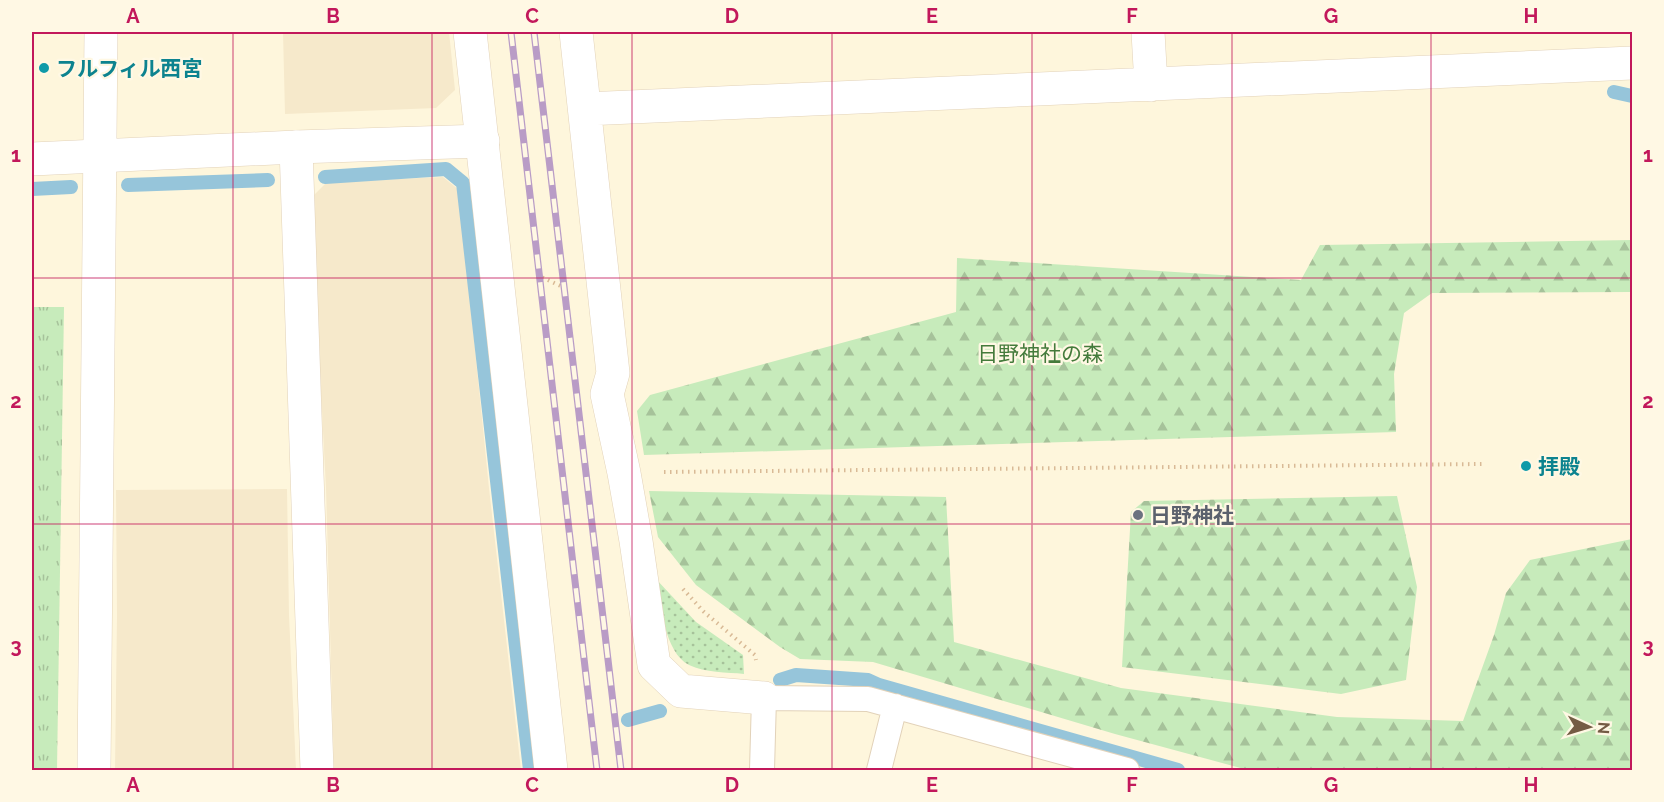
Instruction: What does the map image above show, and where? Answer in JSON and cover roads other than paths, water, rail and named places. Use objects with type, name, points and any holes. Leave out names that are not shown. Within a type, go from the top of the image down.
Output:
[{"type":"street","points":[[94,771],[101,32]]},
{"type":"street","points":[[470,32],[551,771]]},
{"type":"street","points":[[576,32],[613,373],[607,394],[624,473],[654,665],[681,692],[760,698]]},
{"type":"street","points":[[1148,32],[1151,85]]},
{"type":"street","points":[[585,109],[1632,63]]},
{"type":"street","points":[[32,159],[483,141]]},
{"type":"street","points":[[296,147],[317,771]]},
{"type":"lane","points":[[762,771],[760,698],[868,699],[1127,771]]},
{"type":"lane","points":[[879,771],[895,706]]},
{"type":"waterway","points":[[1614,92],[1632,96]]},
{"type":"waterway","points":[[325,177],[446,169],[463,183],[530,770]]},
{"type":"waterway","points":[[128,185],[268,180]]},
{"type":"waterway","points":[[32,189],[71,187]]},
{"type":"waterway","points":[[780,680],[796,675],[868,680],[1178,770]]},
{"type":"waterway","points":[[628,720],[660,711]]},
{"type":"railway","points":[[511,32],[597,770]]},
{"type":"railway","points":[[534,32],[621,770]]},
{"type":"place","name":"フルフィル西宮","points":[[44,68]]},
{"type":"place","name":"拝殿","points":[[1526,466]]},
{"type":"place","name":"日野神社","points":[[1138,515]]},
{"type":"park label","name":"日野神社の森","points":[[1040,353]]}]
